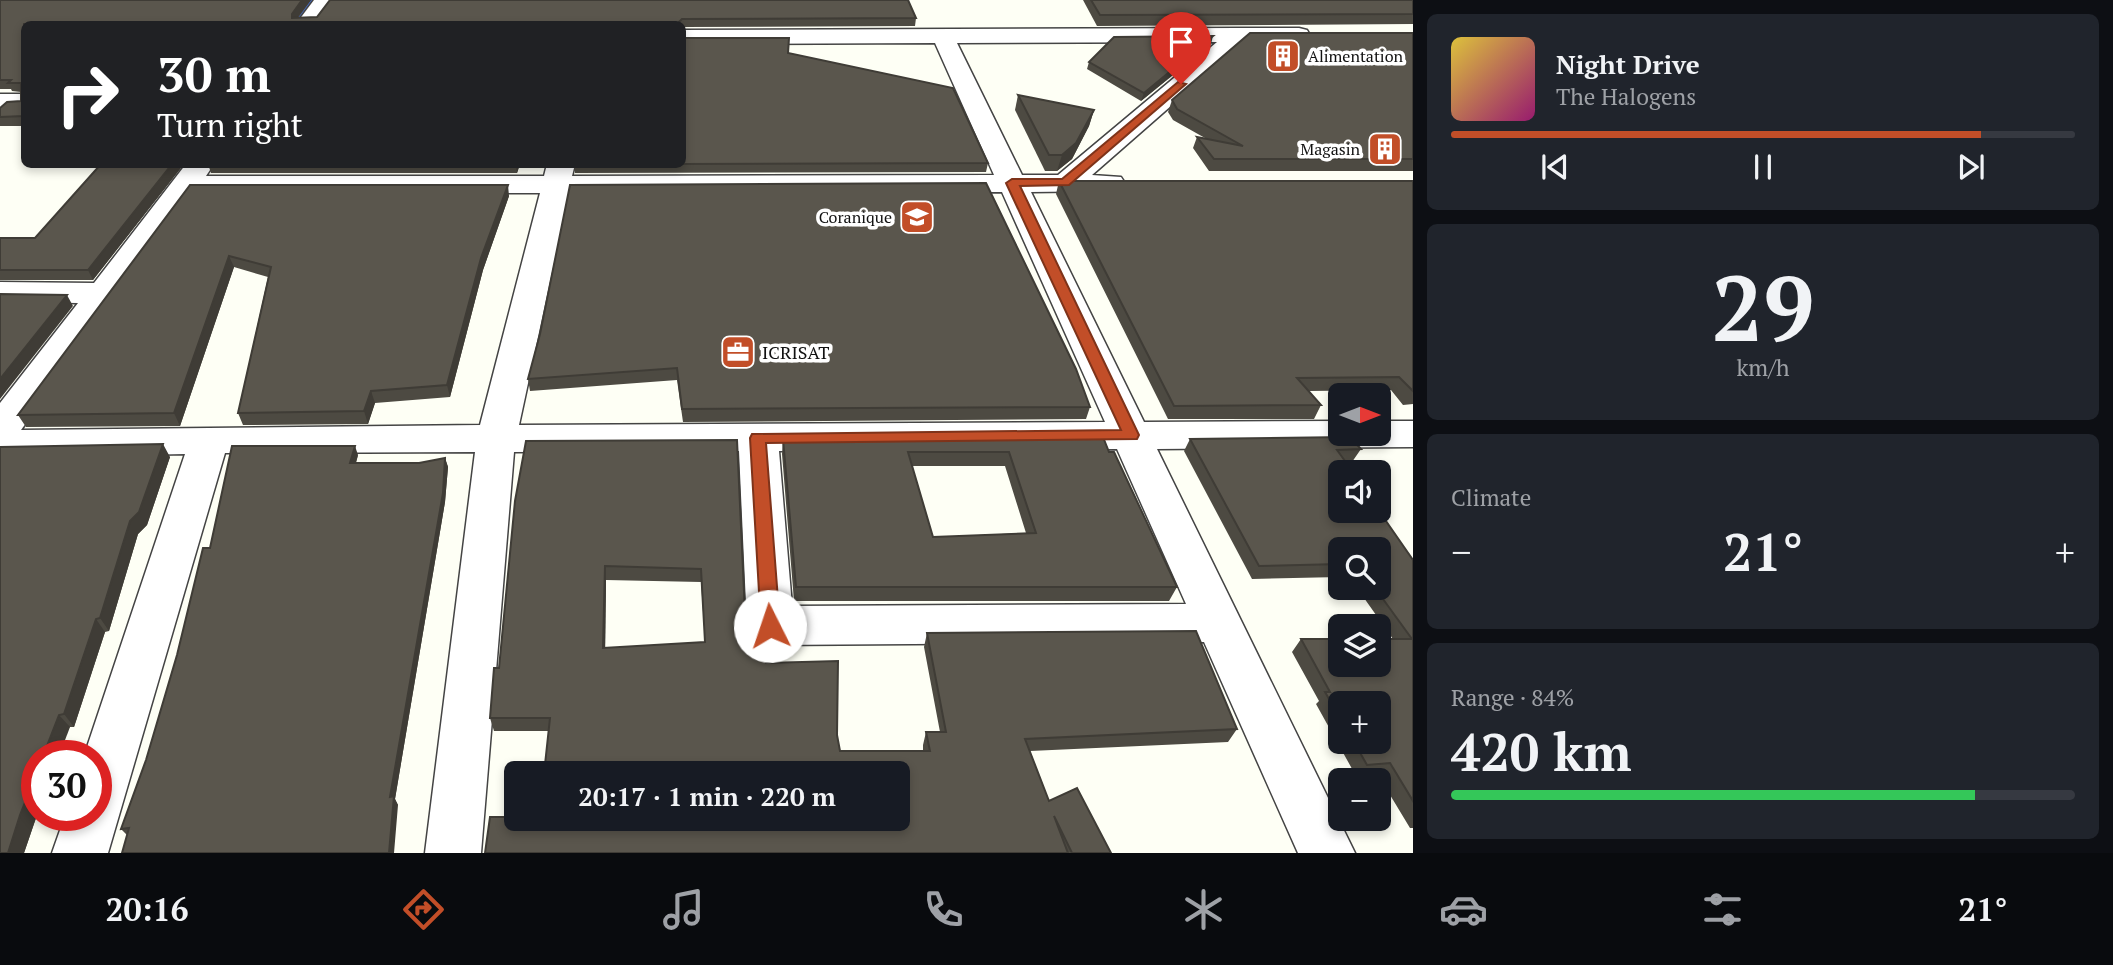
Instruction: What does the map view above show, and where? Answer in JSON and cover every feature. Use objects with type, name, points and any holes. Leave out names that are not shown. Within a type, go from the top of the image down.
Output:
[{"type":"street","points":[[308,21],[325,0]]},
{"type":"street","points":[[1065,183],[1239,35]]},
{"type":"street","points":[[686,37],[1320,35]]},
{"type":"street","points":[[943,36],[1327,853]]},
{"type":"street","points":[[0,100],[21,100]]},
{"type":"street","points":[[0,430],[193,175],[560,174],[1134,183]]},
{"type":"street","points":[[453,853],[496,439],[560,174]]},
{"type":"street","points":[[0,292],[103,293]]},
{"type":"street","points":[[0,444],[209,440],[1413,434]]},
{"type":"street","points":[[758,438],[770,626],[1220,623]]},
{"type":"street","points":[[112,750],[209,440]]},
{"type":"street","points":[[80,853],[87,831]]},
{"type":"building","points":[[0,0],[302,0],[292,18],[317,17],[330,0],[908,0],[916,18],[680,21],[21,21],[21,83],[0,80]]},
{"type":"building","points":[[1091,0],[1413,0],[1413,14],[1100,15]]},
{"type":"building","points":[[1250,33],[1413,33],[1413,159],[1214,159],[1197,137],[1243,146],[1177,109],[1172,100]]},
{"type":"building","points":[[1213,36],[1144,93],[1089,62],[1114,37]]},
{"type":"building","points":[[686,38],[789,38],[788,53],[953,88],[988,163],[686,164]]},
{"type":"building","points":[[1018,95],[1094,110],[1076,143],[1062,155],[1049,155]]},
{"type":"building","points":[[21,101],[21,116],[0,117],[0,108],[7,102]]},
{"type":"building","points":[[97,168],[169,168],[88,270],[0,270],[0,238],[35,238]]},
{"type":"building","points":[[1059,181],[1413,181],[1413,391],[1399,377],[1297,378],[1321,405],[1174,406]]},
{"type":"building","points":[[986,183],[1076,369],[1090,407],[682,409],[677,368],[528,379],[540,334],[570,185]]},
{"type":"building","points":[[190,185],[508,185],[481,258],[447,385],[371,391],[364,411],[238,413],[271,267],[229,256],[174,413],[18,415]]},
{"type":"building","points":[[0,294],[67,295],[0,379]]},
{"type":"building","points":[[1103,437],[1109,452],[1114,452],[1177,587],[796,587],[783,439]],"holes":[[[908,452],[1009,452],[1036,533],[933,537]]]},
{"type":"building","points":[[1328,437],[1328,446],[1358,446],[1361,449],[1337,450],[1344,460],[1328,460],[1328,523],[1387,523],[1413,560],[1413,801],[1390,763],[1367,765],[1361,754],[1391,754],[1391,691],[1329,691],[1301,639],[1328,639],[1328,677],[1391,677],[1391,639],[1412,639],[1384,600],[1391,600],[1391,537],[1328,537],[1328,564],[1259,566],[1190,439]]},
{"type":"building","points":[[737,440],[745,613],[751,627],[759,631],[766,663],[838,661],[837,735],[840,751],[930,751],[926,732],[946,732],[927,633],[1196,631],[1237,729],[1025,739],[1049,801],[1077,788],[1111,853],[1072,853],[1054,816],[1068,853],[485,853],[490,817],[504,817],[504,831],[910,831],[910,761],[545,761],[550,718],[490,718],[494,668],[499,668],[515,501],[526,441]],"holes":[[[605,566],[701,569],[705,642],[603,648]]]},
{"type":"building","points":[[163,444],[139,512],[130,521],[100,618],[96,619],[64,714],[59,715],[49,740],[21,740],[21,812],[8,853],[0,853],[0,447]]},
{"type":"building","points":[[232,446],[355,446],[350,463],[419,463],[445,458],[443,493],[390,797],[394,796],[389,853],[122,853],[129,828],[121,829],[146,760],[177,655],[203,548],[210,548]]},
{"type":"waterway","points":[[297,21],[314,0]]},
{"type":"place","name":"Alimentation","points":[[1283,56]]},
{"type":"place","name":"Magasin","points":[[1385,149]]},
{"type":"place","name":"Coranique","points":[[917,217]]},
{"type":"place","name":"ICRISAT","points":[[738,352]]},
{"type":"route","points":[[770,626],[758,438],[1131,435],[1012,183],[1065,183],[1181,84]]}]
